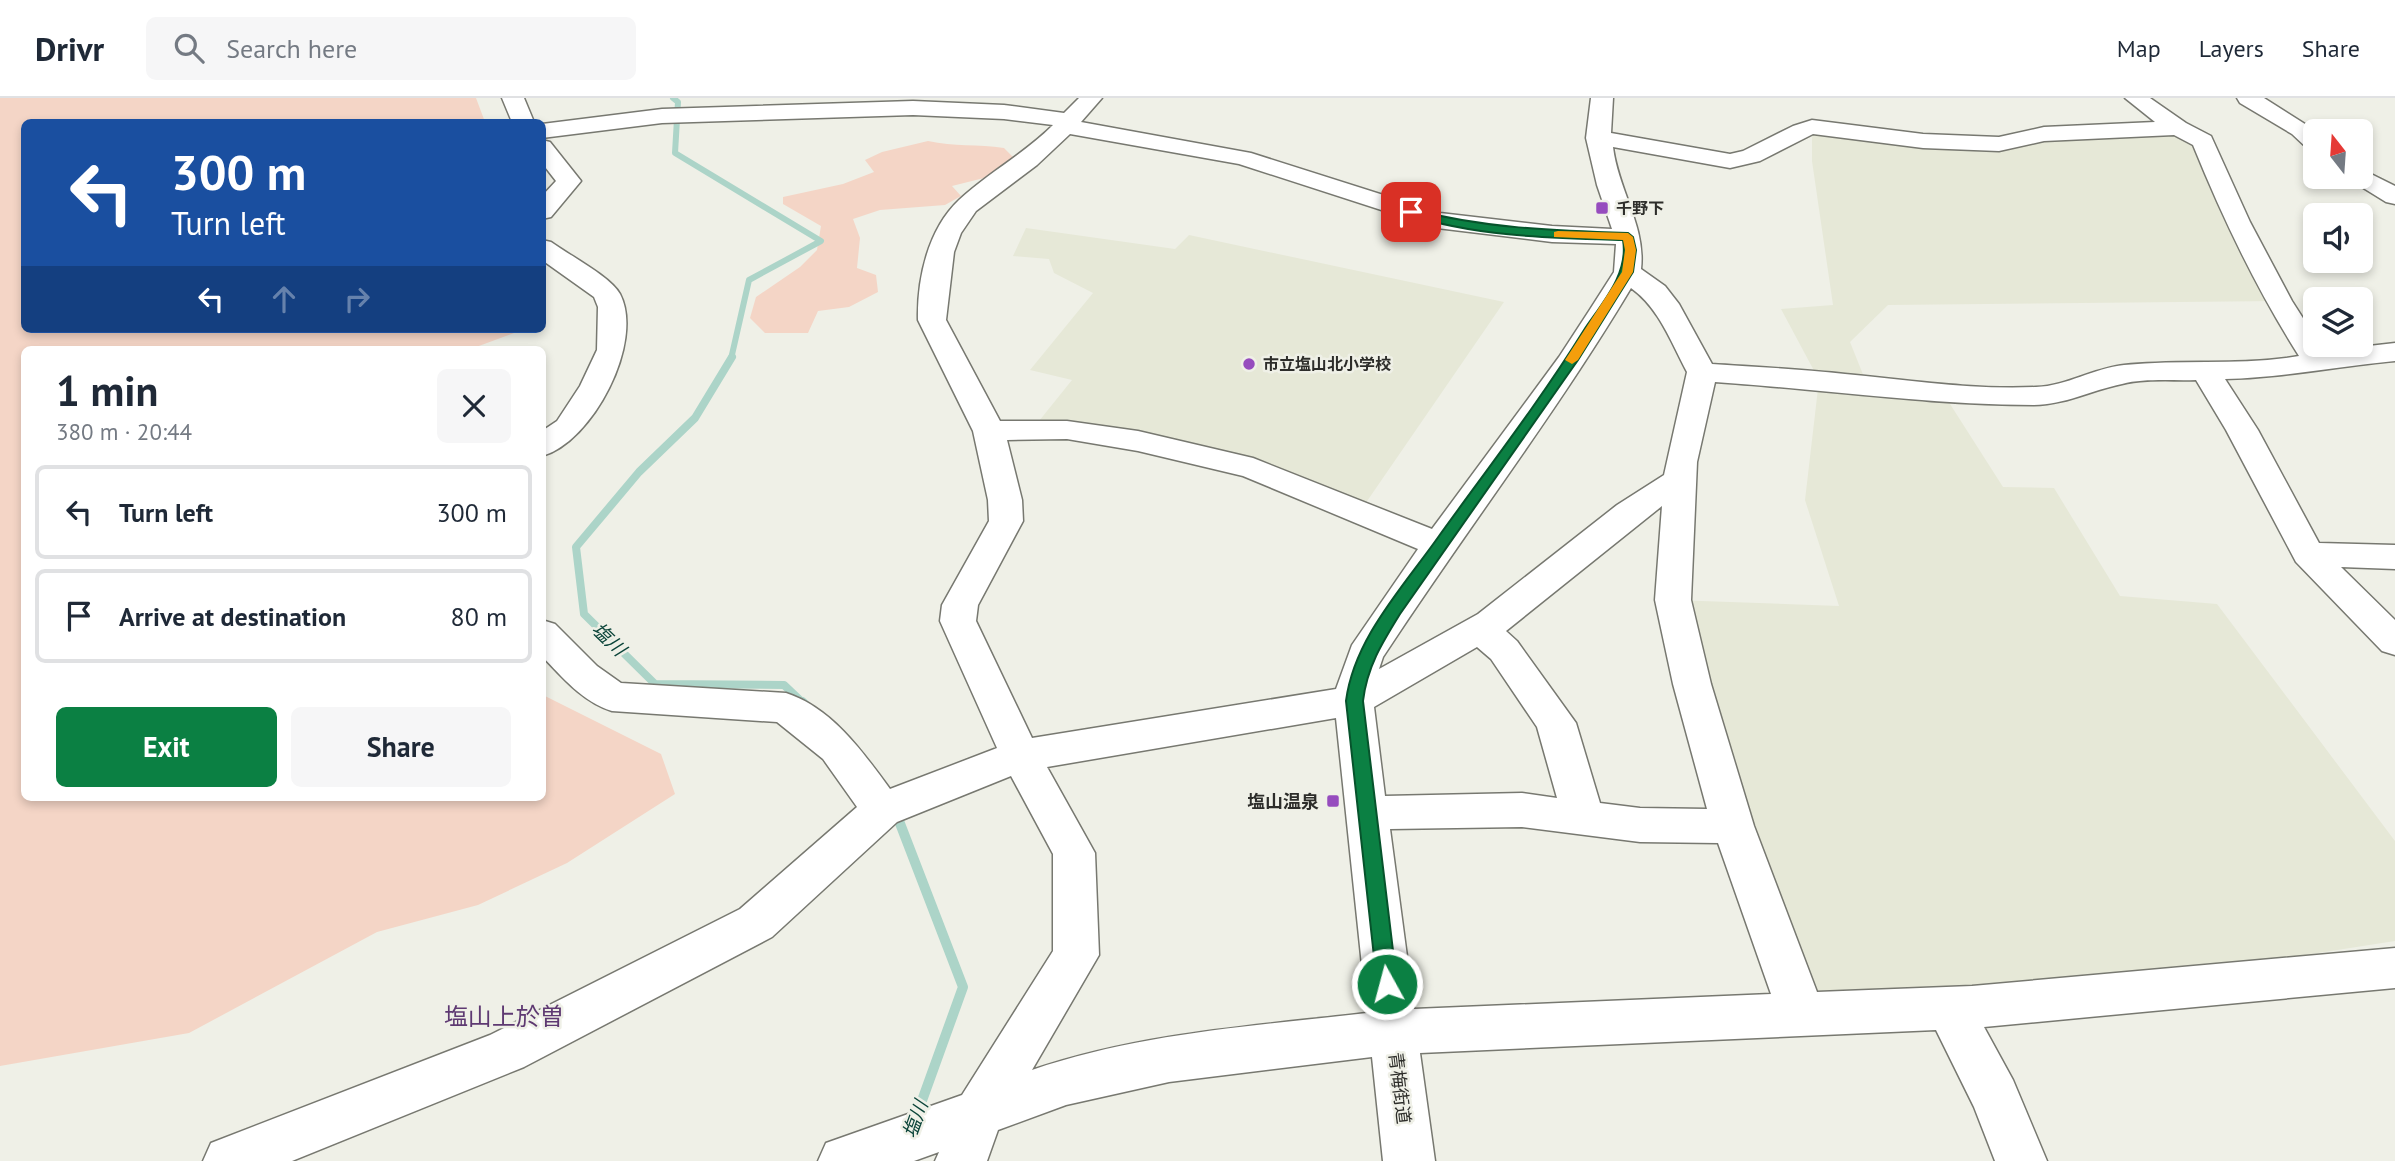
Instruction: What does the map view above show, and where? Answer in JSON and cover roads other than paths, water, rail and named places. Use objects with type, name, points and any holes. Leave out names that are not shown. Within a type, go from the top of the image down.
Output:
[{"type":"street","points":[[513,98],[522,119]]},
{"type":"street","points":[[961,1161],[977,1114],[1076,955],[1074,853],[1020,756],[958,621],[960,605],[1006,521],[1005,499],[989,430],[932,320],[938,262],[949,226],[970,201],[1032,158],[1091,98]]},
{"type":"street","points":[[1602,98],[1598,138],[1600,154],[1628,237],[1630,250],[1627,272],[1655,292],[1669,310],[1702,372],[1690,413],[1680,479],[1673,600],[1692,684],[1734,826],[1802,1014]]},
{"type":"street","points":[[2136,98],[2178,128],[2203,141],[2236,222],[2278,301],[2316,360]]},
{"type":"street","points":[[2248,98],[2303,132]]},
{"type":"street","points":[[546,131],[709,113],[954,109],[1068,124],[1243,158],[1437,220],[1552,234],[1628,237]]},
{"type":"street","points":[[1598,138],[1730,161],[1745,160],[1800,130],[1812,127],[1923,141],[1999,144],[2044,134],[2178,128]]},
{"type":"street","points":[[546,152],[569,181],[546,207]]},
{"type":"street","points":[[2373,183],[2395,197]]},
{"type":"street","points":[[546,251],[606,293],[612,307],[611,350],[595,386],[568,427],[546,443]]},
{"type":"street","name":"青梅街道","points":[[1409,1161],[1366,813],[1354,701],[1357,680],[1366,656],[1439,545],[1572,360],[1627,272]]},
{"type":"street","points":[[1702,372],[1819,380],[1943,393],[2037,396],[2059,393],[2122,374],[2204,369],[2275,369],[2316,360],[2395,352]]},
{"type":"street","points":[[2204,369],[2242,430],[2308,554],[2395,642]]},
{"type":"street","points":[[989,430],[1067,430],[1138,441],[1253,468],[1439,545]]},
{"type":"street","points":[[229,1161],[507,1051],[756,923],[883,810],[926,792],[1020,756],[1354,701],[1480,629],[1629,513],[1680,479]]},
{"type":"street","points":[[2308,554],[2395,557]]},
{"type":"street","points":[[1480,629],[1504,650],[1556,723],[1583,817]]},
{"type":"street","points":[[546,637],[584,676],[612,697],[786,708],[837,748],[883,810]]},
{"type":"street","points":[[1366,813],[1522,810],[1640,825],[1734,826]]},
{"type":"street","points":[[848,1160],[1066,1082],[1169,1059],[1393,1032],[1949,1008],[2395,968]]},
{"type":"street","points":[[1949,1008],[1995,1097],[2021,1161]]},
{"type":"waterway","name":"塩川","points":[[673,98],[678,102],[675,153],[821,241],[749,280],[731,358]]},
{"type":"waterway","name":"塩川","points":[[731,358],[695,418],[639,472],[576,547],[584,614],[655,684],[784,685],[804,704]]},
{"type":"waterway","name":"塩川","points":[[896,813],[963,987],[915,1120]]},
{"type":"place","name":"千野下","points":[[1602,208]]},
{"type":"place","name":"市立塩山北小学校","points":[[1249,364]]},
{"type":"place","name":"塩山温泉","points":[[1333,801]]},
{"type":"district","name":"塩山上於曽","points":[[504,1016]]}]
